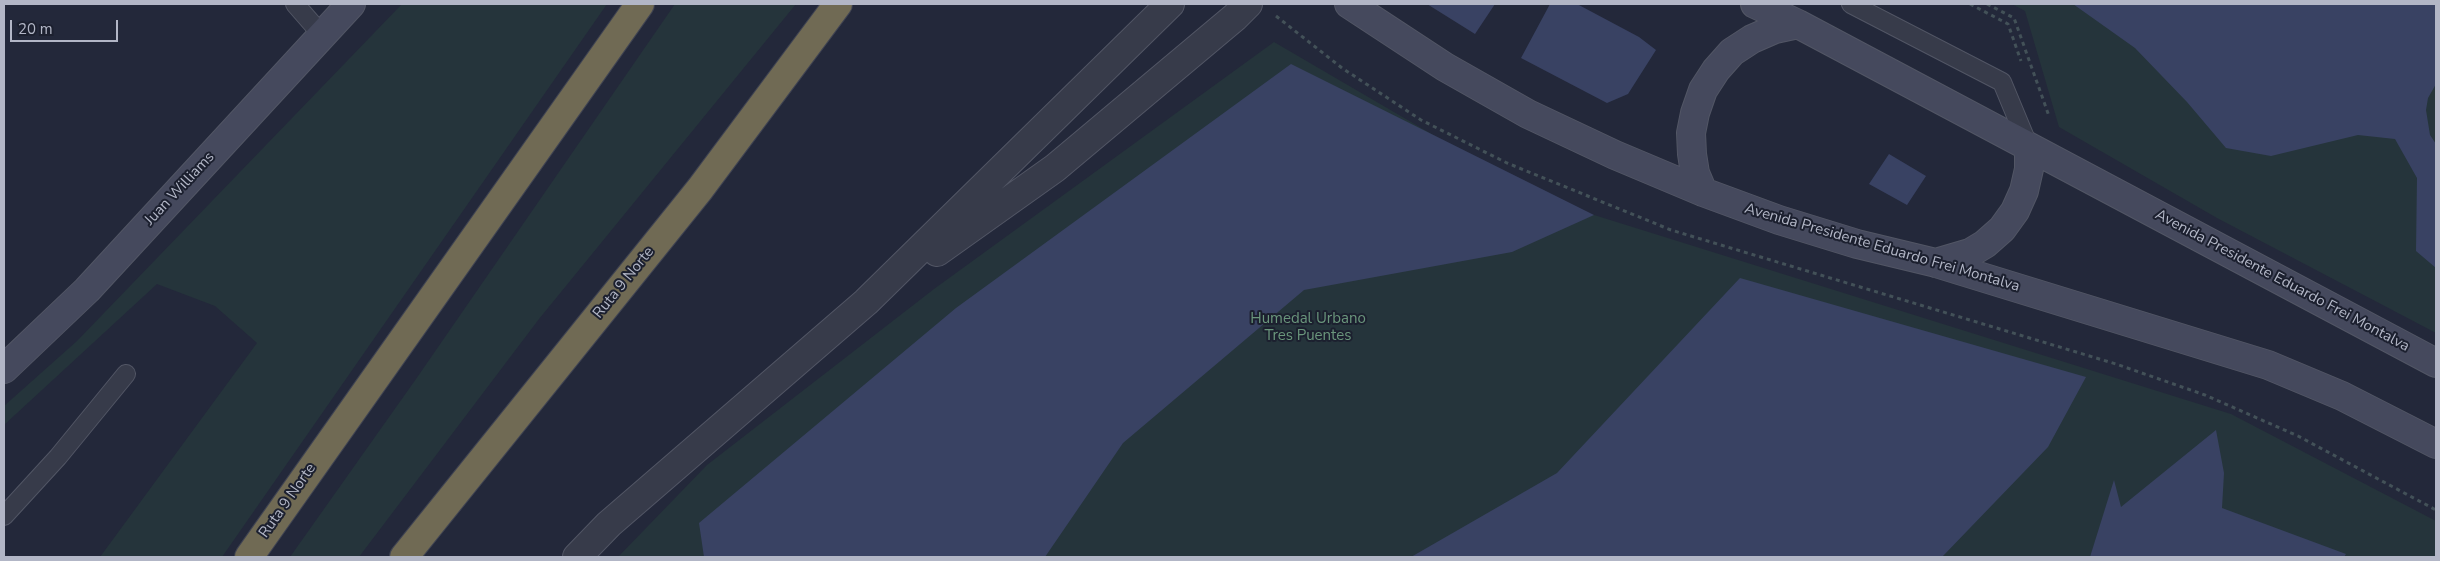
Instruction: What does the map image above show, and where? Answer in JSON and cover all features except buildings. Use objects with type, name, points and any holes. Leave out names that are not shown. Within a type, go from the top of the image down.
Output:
[{"type":"highway","name":"Ruta 9 Norte","points":[[249,557],[640,4]]},
{"type":"highway","name":"Ruta 9 Norte","points":[[404,557],[700,188],[838,4]]},
{"type":"main road","name":"Juan Williams","points":[[4,369],[86,290],[351,4]]},
{"type":"main road","name":"Avenida Presidente Eduardo Frei Montalva","points":[[1349,4],[1445,67],[1528,114],[1614,155],[1702,192],[1779,220],[1857,244],[1936,263],[2268,365],[2342,396],[2436,444]]},
{"type":"main road","name":"Avenida Presidente Eduardo Frei Montalva","points":[[1758,4],[2436,363]]},
{"type":"main road","points":[[1702,192],[1695,174],[1691,133],[1703,90],[1716,70],[1732,52],[1752,38],[1775,29],[1798,24]]},
{"type":"main road","points":[[1936,263],[1970,253],[1985,244],[2002,229],[2015,211],[2024,191],[2029,169],[2029,147]]},
{"type":"street","points":[[577,557],[609,524],[866,302],[1170,4]]},
{"type":"street","points":[[866,302],[1055,168],[1236,18],[1248,4]]},
{"type":"lane","points":[[295,4],[322,35]]},
{"type":"lane","points":[[1852,4],[2002,82],[2029,147]]},
{"type":"lane","points":[[4,516],[58,457],[126,374]]},
{"type":"green space","points":[[402,4],[607,4],[222,557],[100,557],[257,343],[215,306],[157,284],[4,425],[4,406],[77,341]]},
{"type":"green space","points":[[675,4],[796,4],[539,319],[359,557],[290,557],[416,379]]},
{"type":"green space","points":[[2012,4],[2436,4],[2436,333],[2217,218],[2059,127],[2025,11]]},
{"type":"green space","name":"Humedal Urbano Tres Puentes","points":[[1274,42],[1543,199],[2231,414],[2436,521],[2436,557],[618,557],[707,465],[934,289]]},
{"type":"water","points":[[1427,4],[1495,4],[1475,34]]},
{"type":"water","points":[[1550,4],[1577,4],[1639,37],[1656,50],[1628,94],[1607,103],[1521,58]]},
{"type":"water","points":[[2073,4],[2436,4],[2436,84],[2428,98],[2426,110],[2430,135],[2436,144],[2436,268],[2416,251],[2417,178],[2395,139],[2358,135],[2271,156],[2226,148],[2187,102],[2135,48]]},
{"type":"water","points":[[1291,64],[1594,215],[1512,252],[1304,290],[1123,443],[1045,557],[704,557],[699,523],[956,308]]},
{"type":"water","points":[[1889,154],[1926,176],[1907,205],[1869,184]]},
{"type":"water","points":[[1740,278],[2086,377],[2048,447],[1942,557],[1411,557],[1557,473]]},
{"type":"water","points":[[2216,430],[2224,473],[2222,508],[2346,554],[2344,557],[2090,557],[2114,480],[2121,507]]}]
